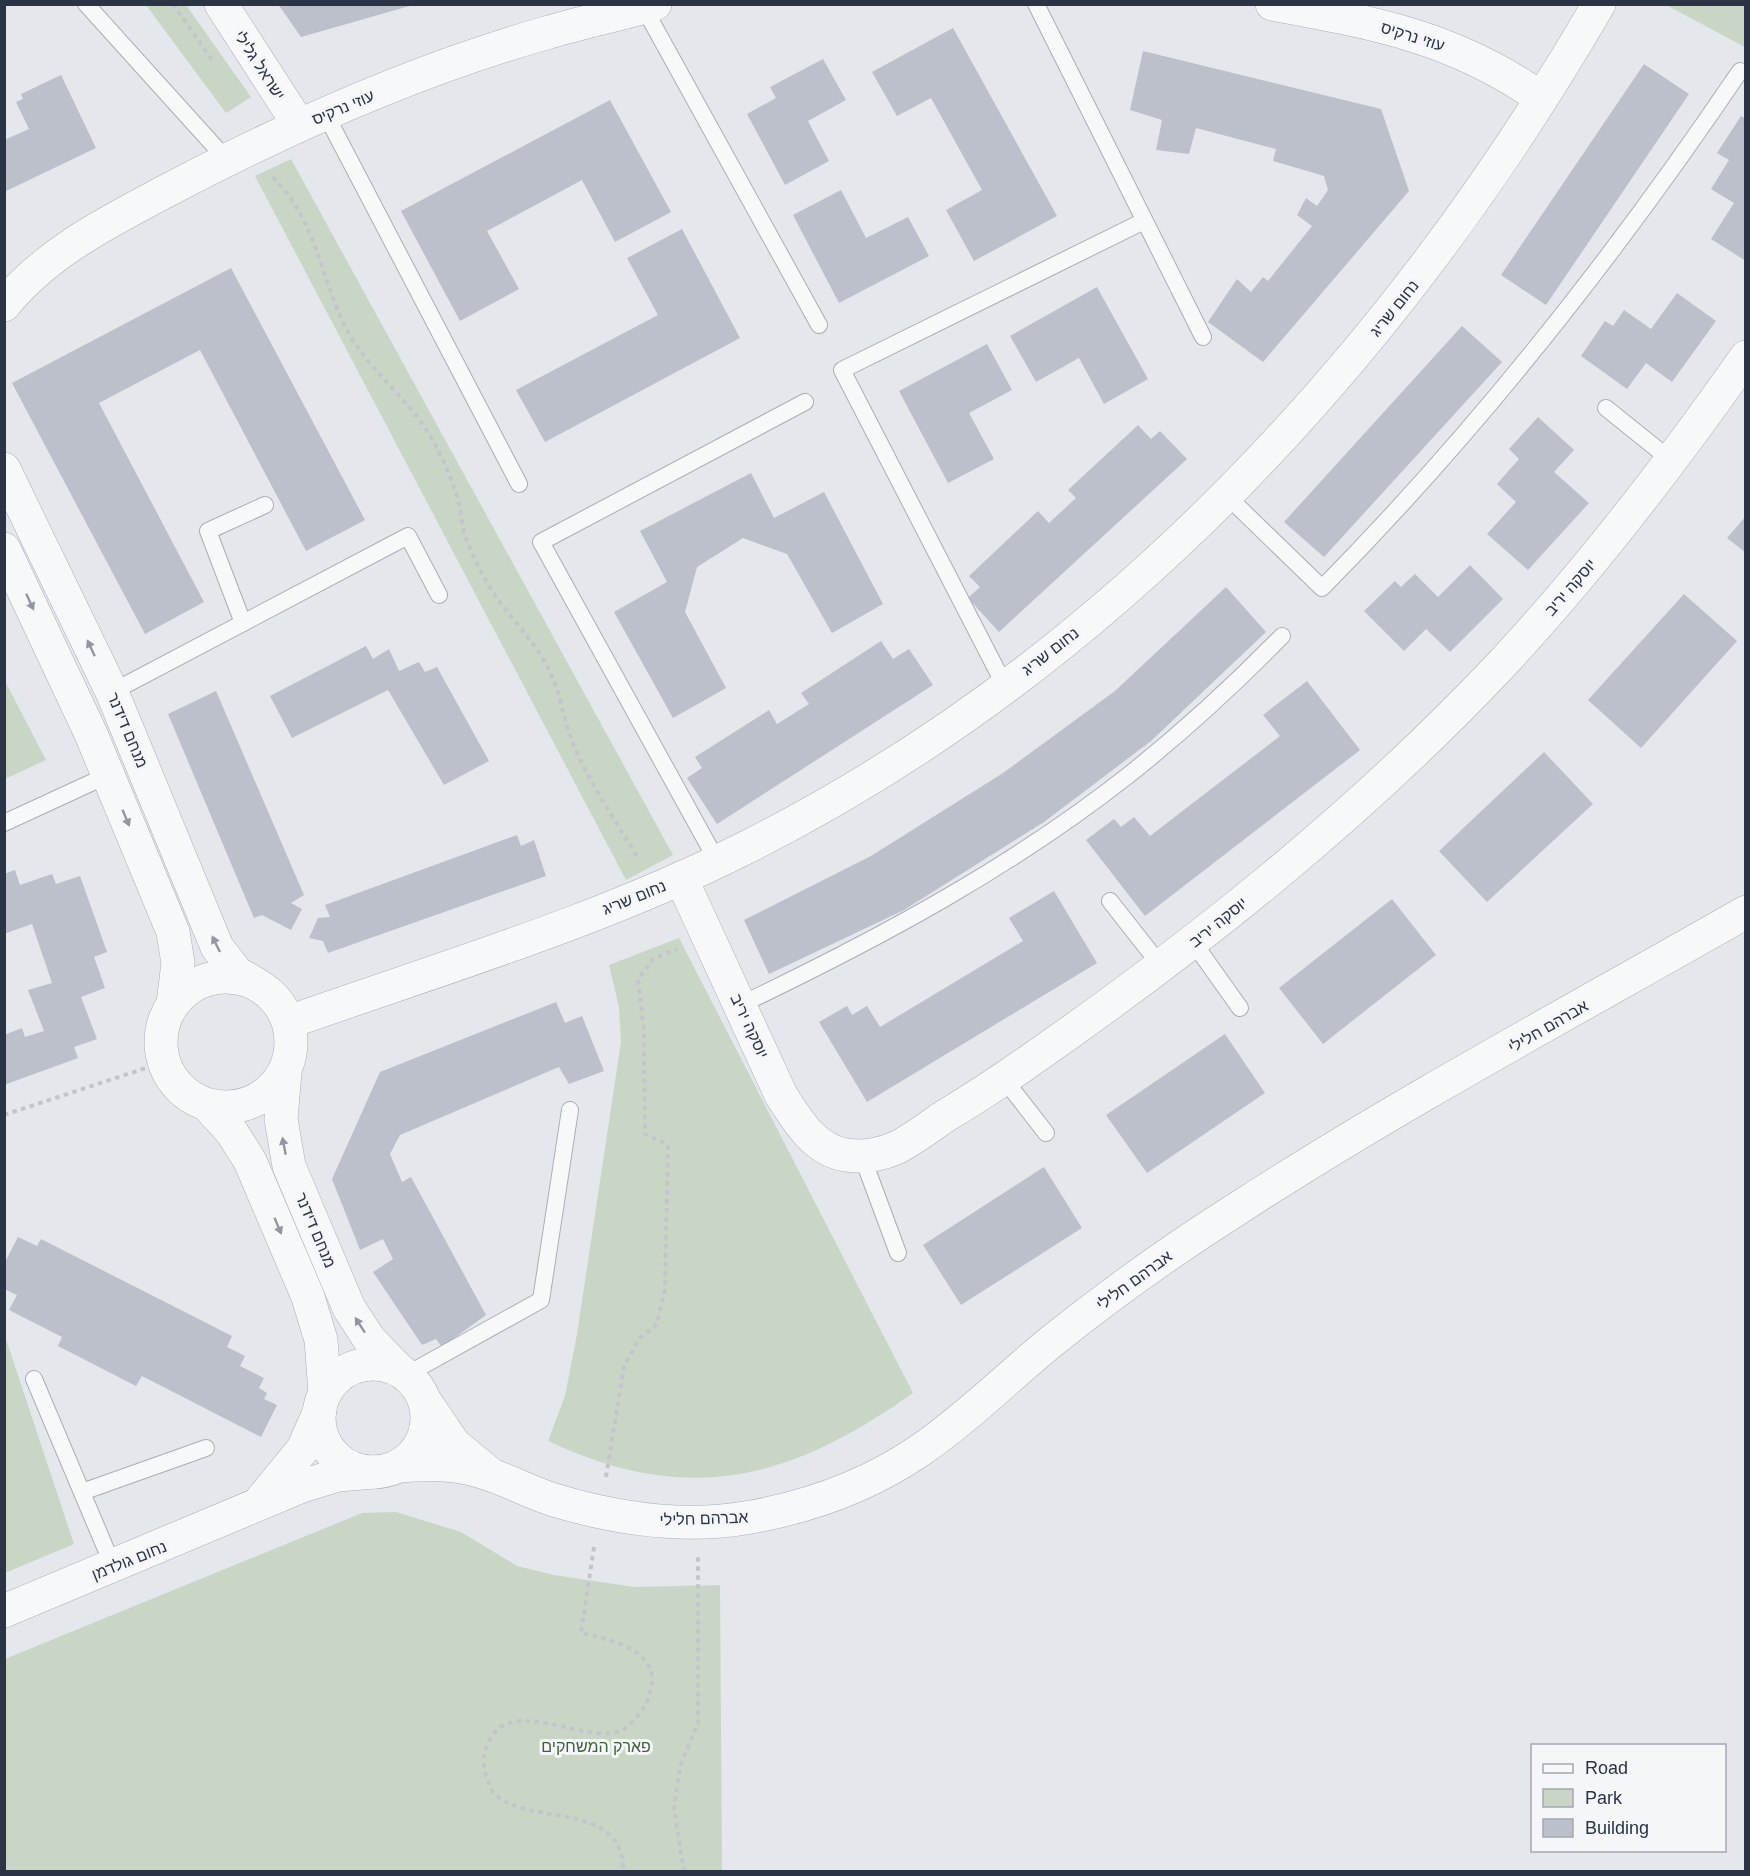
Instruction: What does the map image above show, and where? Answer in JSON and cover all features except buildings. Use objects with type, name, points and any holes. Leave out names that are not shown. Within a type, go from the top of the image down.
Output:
[{"type":"street","name":"ישראל גלילי","points":[[221,4],[312,119]]},
{"type":"street","name":"עוזי נרקיס","points":[[1272,4],[1367,22],[1434,41],[1490,65],[1541,98]]},
{"type":"street","name":"נחום שריג","points":[[289,1022],[613,907],[717,861],[863,783],[973,710],[1076,632],[1172,548],[1226,495],[1343,370],[1417,279],[1483,189],[1599,4]]},
{"type":"street","name":"עוזי נרקיס","points":[[4,305],[50,258],[134,208],[312,119],[432,70],[545,33],[599,12],[650,6]]},
{"type":"street","name":"עוזי נרקיס","points":[[4,268],[50,258]]},
{"type":"street","name":"יוסקה יריב","points":[[669,883],[708,937],[781,1095],[800,1124],[823,1146],[834,1152],[862,1156],[897,1148],[1004,1079],[1193,942],[1311,847],[1407,759],[1499,667],[1588,567],[1672,461],[1746,357]]},
{"type":"street","name":"מנחם דידנר","points":[[4,469],[112,692],[217,947],[237,973],[256,984]]},
{"type":"street","points":[[4,549],[108,775],[173,932],[178,963],[173,1004],[162,1032],[164,1062],[180,1088],[207,1105],[227,1108],[247,1105],[273,1089],[285,1072],[291,1053],[289,1022],[273,996],[256,984],[236,978],[216,978],[188,989],[173,1004]]},
{"type":"street","name":"אברהם חלילי","points":[[386,1469],[447,1465],[479,1471],[550,1499],[600,1513],[649,1520],[698,1522],[746,1518],[792,1509],[836,1495],[879,1476],[919,1451],[957,1423],[1031,1359],[1112,1295],[1230,1213],[1323,1155],[1746,912]]},
{"type":"street","name":"מנחם דידנר","points":[[285,1072],[281,1119],[289,1166],[349,1308],[364,1332],[402,1372]]},
{"type":"street","name":"מנחם דידנר","points":[[207,1105],[231,1131],[250,1161],[308,1297],[321,1340],[322,1402]]},
{"type":"street","points":[[382,1364],[402,1372],[417,1387],[425,1401],[428,1418],[425,1434],[417,1450],[386,1469],[349,1466],[330,1450],[320,1427],[322,1402],[336,1379],[357,1367],[382,1364]]},
{"type":"street","name":"אברהם חלילי","points":[[425,1401],[454,1444],[477,1464],[500,1479]]},
{"type":"street","name":"נחום גולדמן","points":[[253,1509],[303,1449],[322,1402]]},
{"type":"street","name":"נחום גולדמן","points":[[4,1611],[320,1480],[350,1473],[386,1469]]},
{"type":"lane","points":[[86,4],[236,155]]},
{"type":"lane","points":[[1036,4],[1203,337]]},
{"type":"lane","points":[[650,6],[819,325]]},
{"type":"lane","points":[[1226,495],[1322,588],[1415,492],[1531,357],[1626,234],[1740,71]]},
{"type":"lane","points":[[312,119],[519,484]]},
{"type":"lane","points":[[1005,686],[842,370],[1144,221]]},
{"type":"lane","points":[[717,861],[541,542],[805,402]]},
{"type":"lane","points":[[1606,408],[1672,461]]},
{"type":"lane","points":[[243,623],[208,531],[265,505]]},
{"type":"lane","points":[[112,692],[408,536],[439,595]]},
{"type":"lane","points":[[740,1005],[901,923],[966,886],[1058,826],[1129,774],[1182,731],[1282,636]]},
{"type":"lane","points":[[4,823],[108,775]]},
{"type":"lane","points":[[1110,901],[1161,966]]},
{"type":"lane","points":[[1193,942],[1240,1008]]},
{"type":"lane","points":[[1004,1079],[1046,1133]]},
{"type":"lane","points":[[402,1372],[541,1300],[570,1110]]},
{"type":"lane","points":[[862,1156],[898,1252]]},
{"type":"lane","points":[[34,1379],[113,1566]]},
{"type":"lane","points":[[82,1492],[206,1448]]},
{"type":"path","points":[[236,155],[287,192],[302,216],[318,251],[343,323],[366,360],[411,409],[430,436],[452,480],[466,540],[481,571],[493,592],[531,638],[548,666],[560,693],[572,739],[582,764],[669,883]]},
{"type":"path","points":[[624,1872],[624,1857],[607,1832],[593,1823],[510,1804],[493,1793],[482,1760],[492,1734],[501,1726],[520,1720],[602,1734],[622,1731],[646,1705],[652,1684],[650,1668],[634,1650],[618,1642],[580,1633],[624,1366],[640,1338],[657,1324],[665,1289],[668,1145],[645,1134],[644,1031],[638,980],[653,959],[708,937]]},
{"type":"path","points":[[4,1115],[164,1062]]},
{"type":"path","points":[[684,1872],[674,1808],[680,1766],[698,1723],[698,1522]]},
{"type":"green space","points":[[146,5],[186,5],[251,97],[226,113]]},
{"type":"green space","points":[[1666,5],[1745,5],[1745,47]]},
{"type":"green space","points":[[291,159],[673,855],[626,880],[255,176]]},
{"type":"green space","points":[[4,679],[46,760],[5,779],[4,779]]},
{"type":"green space","points":[[679,938],[913,1393],[868,1423],[824,1446],[781,1464],[737,1474],[693,1478],[647,1474],[599,1461],[548,1441],[565,1396],[577,1334],[621,1042],[619,1007],[609,965]]},
{"type":"green space","points":[[5,1336],[74,1544],[4,1573]]},
{"type":"green space","name":"פארק המשחקים","points":[[396,1512],[461,1532],[517,1566],[554,1575],[634,1587],[720,1585],[722,1871],[5,1871],[5,1659],[362,1513]]}]
